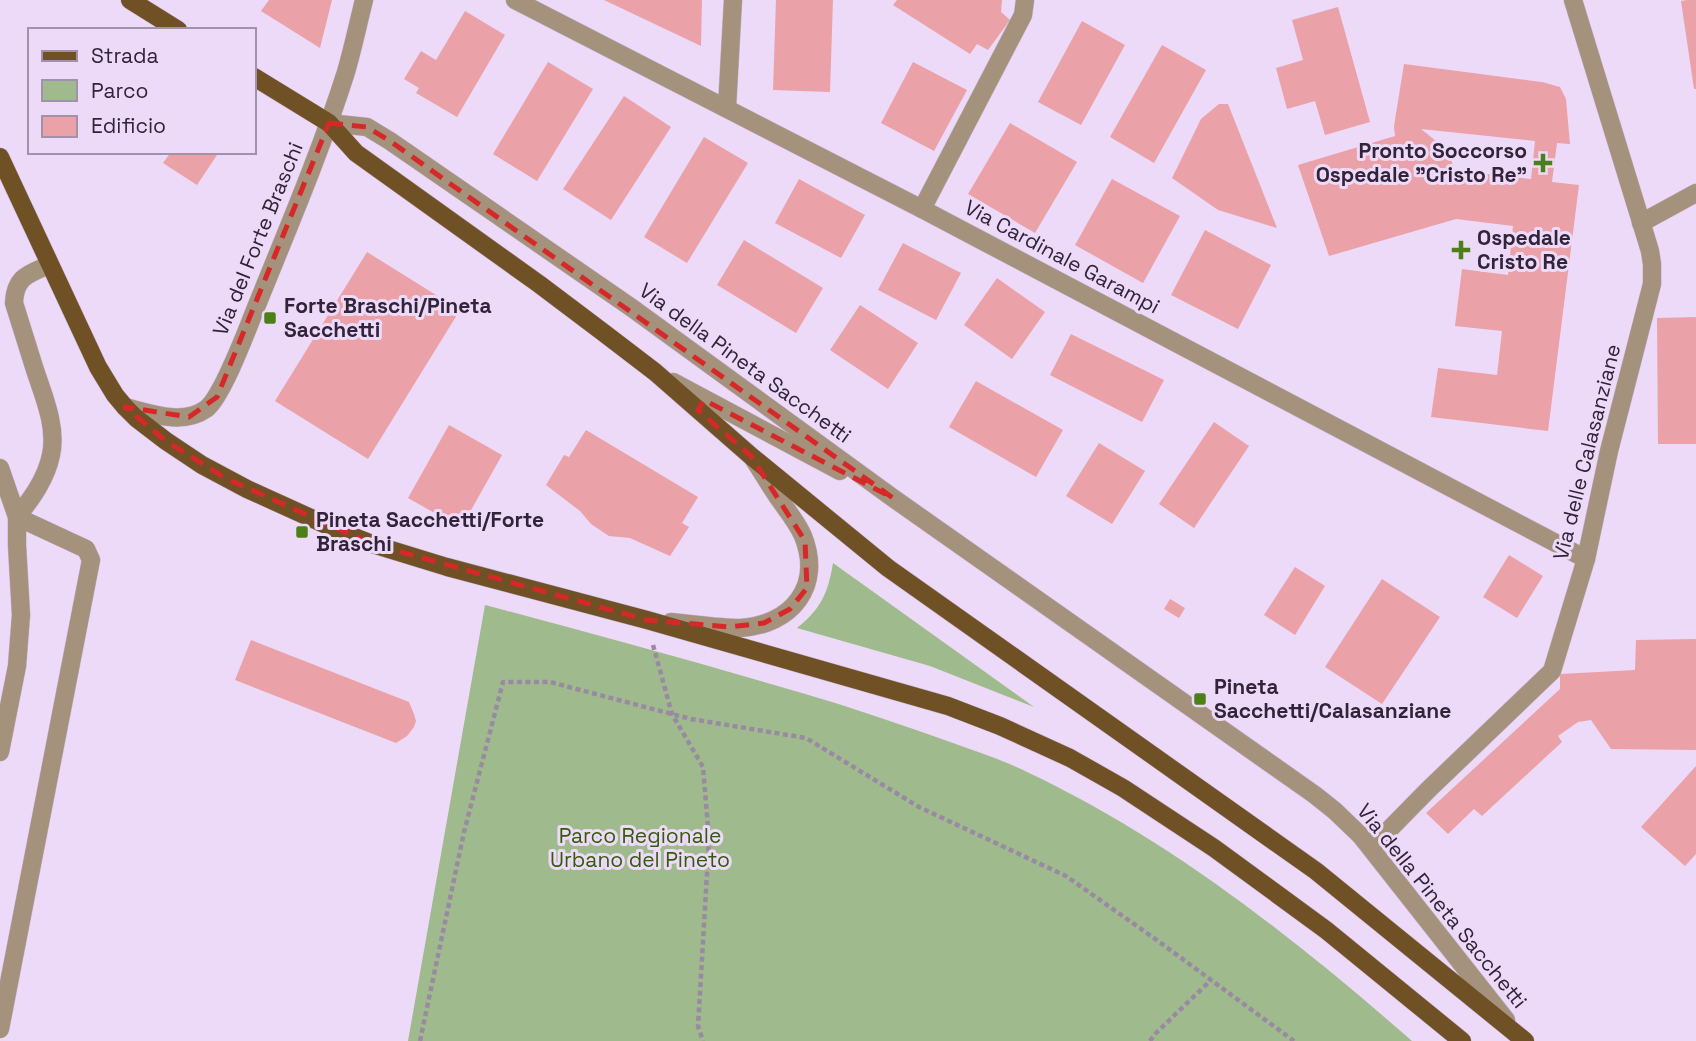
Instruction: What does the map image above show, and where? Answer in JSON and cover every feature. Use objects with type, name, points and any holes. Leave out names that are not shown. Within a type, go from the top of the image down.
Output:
[{"type":"main road","points":[[130,0],[175,28]]},
{"type":"main road","points":[[256,78],[329,123]]},
{"type":"main road","name":"Via della Pineta Sacchetti","points":[[329,123],[355,153],[558,298],[655,372],[751,457],[888,568],[1316,871],[1519,1036]]},
{"type":"main road","name":"Via della Pineta Sacchetti","points":[[0,157],[98,367],[115,395],[136,418],[166,442],[202,465],[247,489],[372,544],[948,706],[1000,726],[1070,758],[1123,788],[1214,848],[1326,930],[1462,1041]]},
{"type":"street","name":"Via del Forte Braschi","points":[[124,407],[164,416],[189,417],[211,405],[217,397],[243,340],[329,123],[364,0]]},
{"type":"street","name":"Via Cardinale Garampi","points":[[515,0],[922,209],[1586,559]]},
{"type":"street","points":[[727,108],[733,0]]},
{"type":"street","points":[[922,209],[1023,15],[1025,0]]},
{"type":"street","name":"Via delle Calasanziane","points":[[1371,848],[1552,671],[1586,559],[1609,451],[1652,284],[1652,264],[1641,223],[1573,0]]},
{"type":"street","name":"Via della Pineta Sacchetti","points":[[329,123],[367,127],[390,141],[632,308],[893,498],[1315,795],[1352,827],[1371,848],[1519,1036]]},
{"type":"street","points":[[1641,223],[1696,193]]},
{"type":"street","points":[[18,517],[40,484],[53,443],[47,406],[14,303],[14,292],[26,275],[50,265]]},
{"type":"street","points":[[655,372],[893,498]]},
{"type":"street","name":"Via della Pineta Sacchetti","points":[[647,620],[749,627],[779,617],[797,602],[809,580],[809,557],[805,541],[798,526],[751,457]]},
{"type":"street","points":[[0,468],[18,517],[20,592],[20,638],[6,693],[0,752]]},
{"type":"street","points":[[0,1029],[91,560],[86,549],[18,517]]},
{"type":"path","points":[[647,620],[672,714],[703,767],[709,839],[698,1026],[703,1041]]},
{"type":"path","points":[[420,1041],[464,832],[503,682],[551,682],[691,719],[806,738],[919,807],[1066,876],[1294,1041]]},
{"type":"path","points":[[1150,1041],[1154,1034],[1211,980]]},
{"type":"highlighted area","points":[[329,123],[367,127],[390,141],[893,498],[704,400],[698,410],[751,456],[805,541],[807,588],[790,609],[764,623],[729,627],[647,620],[372,544],[225,478],[166,441],[125,407],[189,417],[217,397]]},
{"type":"green space","points":[[833,563],[1034,707],[930,666],[797,628],[822,600]]},
{"type":"green space","name":"Parco Regionale Urbano del Pineto","points":[[485,605],[821,699],[1018,768],[1079,799],[1180,859],[1276,928],[1412,1041],[408,1041]]},
{"type":"building","points":[[269,0],[332,0],[320,48],[261,11]]},
{"type":"building","points":[[604,0],[702,0],[701,46]]},
{"type":"building","points":[[776,0],[833,0],[830,92],[773,90]]},
{"type":"building","points":[[897,0],[1002,0],[1001,12],[1010,20],[988,50],[977,44],[970,54],[893,5]]},
{"type":"building","points":[[1696,0],[1696,89],[1681,1]]},
{"type":"building","points":[[1338,7],[1370,122],[1325,135],[1315,101],[1287,109],[1276,68],[1303,60],[1292,20]]},
{"type":"building","points":[[465,11],[505,35],[457,117],[416,93],[419,88],[404,79],[421,51],[436,60]]},
{"type":"building","points":[[1082,21],[1125,45],[1081,125],[1038,102]]},
{"type":"building","points":[[1162,45],[1206,70],[1154,163],[1110,137]]},
{"type":"building","points":[[548,62],[593,89],[537,181],[493,154]]},
{"type":"building","points":[[913,62],[967,90],[934,151],[881,123]]},
{"type":"building","points":[[1404,64],[1542,82],[1560,87],[1566,99],[1570,144],[1557,143],[1552,182],[1579,185],[1548,431],[1431,417],[1438,368],[1497,375],[1502,331],[1455,326],[1462,269],[1508,275],[1513,226],[1456,219],[1329,256],[1298,165],[1395,136],[1394,126]],"holes":[[[1421,129],[1535,141],[1531,179],[1453,170],[1451,153]]]},
{"type":"building","points":[[624,96],[671,127],[611,220],[563,189]]},
{"type":"building","points":[[1219,104],[1228,104],[1277,228],[1218,210],[1172,178],[1201,119]]},
{"type":"building","points":[[1010,123],[1077,162],[1035,233],[968,194]]},
{"type":"building","points":[[704,137],[748,163],[687,263],[644,237]]},
{"type":"building","points":[[170,154],[218,154],[197,185],[163,163]]},
{"type":"building","points":[[799,179],[865,215],[841,258],[775,223]]},
{"type":"building","points":[[1112,179],[1180,216],[1143,283],[1075,245]]},
{"type":"building","points":[[1205,230],[1271,265],[1238,329],[1171,295]]},
{"type":"building","points":[[744,240],[823,288],[796,333],[717,285]]},
{"type":"building","points":[[903,243],[961,273],[936,320],[878,290]]},
{"type":"building","points":[[367,252],[460,310],[368,459],[275,401]]},
{"type":"building","points":[[997,278],[1045,312],[1012,359],[964,325]]},
{"type":"building","points":[[860,305],[918,343],[888,389],[830,350]]},
{"type":"building","points":[[1696,317],[1696,444],[1658,444],[1657,318]]},
{"type":"building","points":[[1071,334],[1164,380],[1142,422],[1050,375]]},
{"type":"building","points":[[976,381],[1063,430],[1036,477],[949,427]]},
{"type":"building","points":[[1214,422],[1249,446],[1194,528],[1159,504]]},
{"type":"building","points":[[449,425],[502,455],[461,528],[408,498]]},
{"type":"building","points":[[586,430],[698,497],[682,523],[689,527],[670,556],[630,538],[609,536],[546,485],[564,455],[569,457]]},
{"type":"building","points":[[1099,443],[1145,471],[1112,524],[1066,496]]},
{"type":"building","points":[[1509,555],[1543,576],[1517,618],[1483,597]]},
{"type":"building","points":[[1295,567],[1325,586],[1295,635],[1264,615]]},
{"type":"building","points":[[1382,579],[1440,617],[1382,704],[1325,667]]},
{"type":"building","points":[[1170,599],[1185,608],[1179,618],[1164,609]]},
{"type":"building","points":[[1696,639],[1696,750],[1611,749],[1591,720],[1578,722],[1558,736],[1562,742],[1482,816],[1474,809],[1448,834],[1426,813],[1560,689],[1560,674],[1635,670],[1636,640]]},
{"type":"building","points":[[251,640],[409,702],[416,721],[414,727],[396,743],[235,680]]},
{"type":"building","points":[[1696,766],[1696,854],[1685,866],[1641,827]]},
{"type":"place","name":"Pronto Soccorso Ospedale \"Cristo Re\"","points":[[1543,163]]},
{"type":"place","name":"Ospedale Cristo Re","points":[[1461,250]]},
{"type":"place","name":"Forte Braschi/Pineta Sacchetti","points":[[270,318]]},
{"type":"place","name":"Pineta Sacchetti/Forte Braschi","points":[[302,532]]},
{"type":"place","name":"Pineta Sacchetti/Calasanziane","points":[[1200,699]]}]
